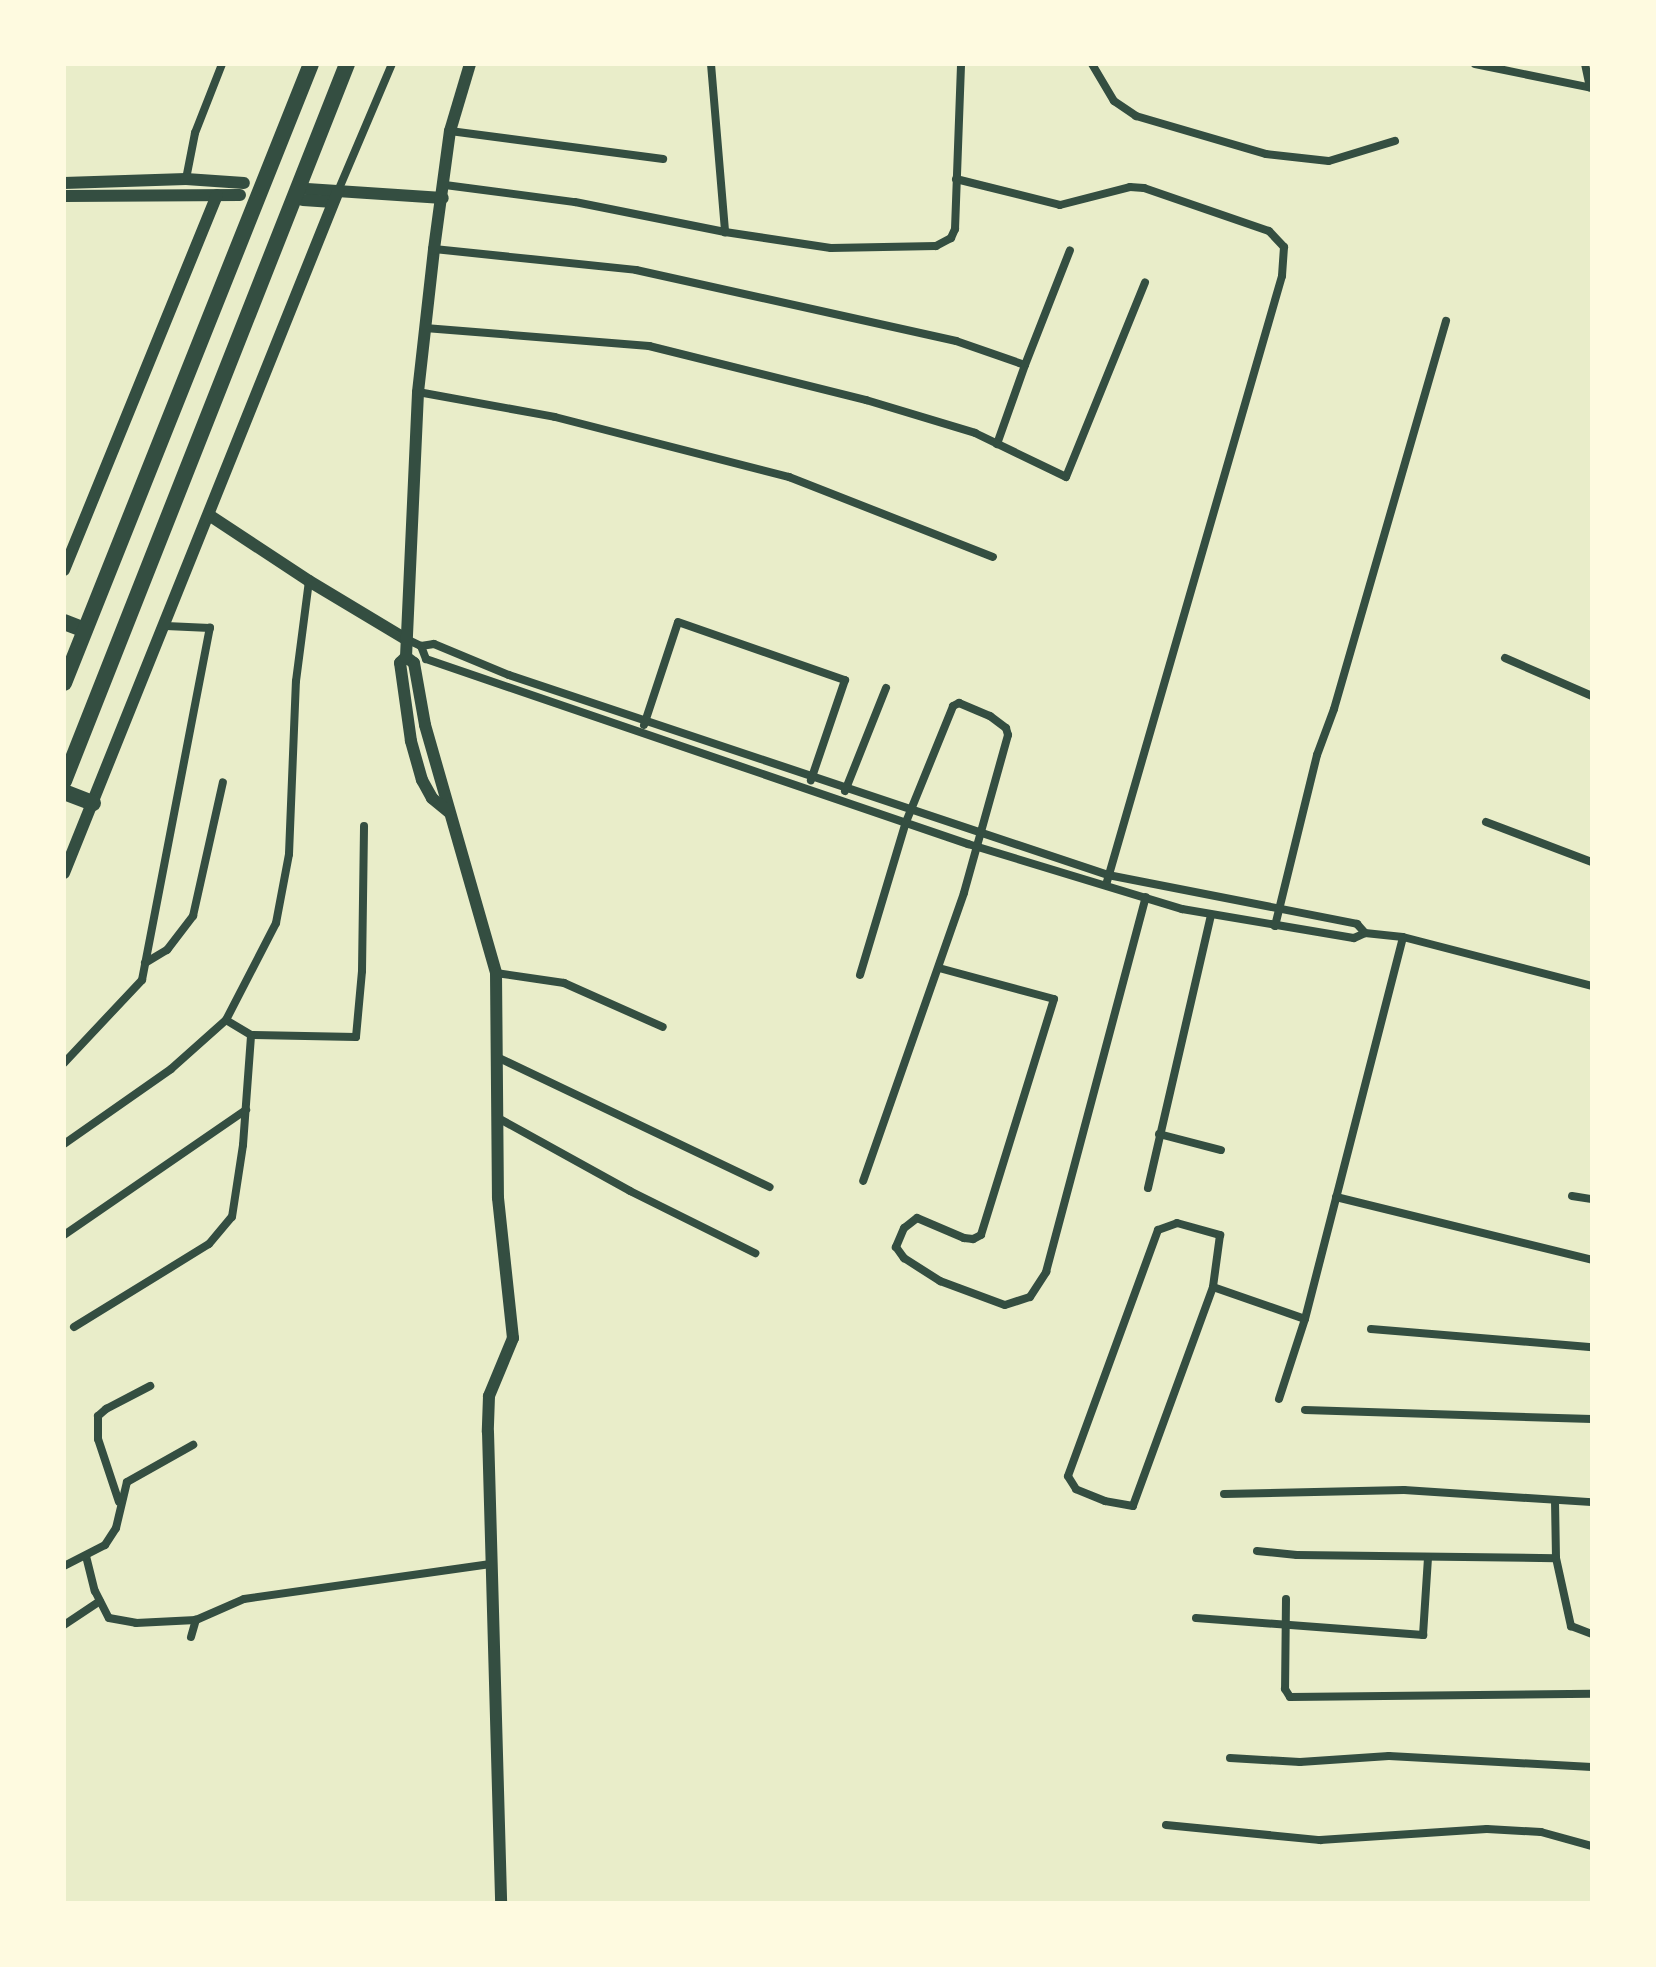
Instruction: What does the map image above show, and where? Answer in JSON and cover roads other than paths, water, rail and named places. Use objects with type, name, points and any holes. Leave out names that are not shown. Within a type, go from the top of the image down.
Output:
[{"type":"highway","points":[[64,683],[311,64]]},
{"type":"highway","points":[[64,781],[220,378],[347,64]]},
{"type":"highway","points":[[64,622],[85,630]]},
{"type":"highway","points":[[64,792],[93,803]]},
{"type":"street","points":[[186,179],[195,133],[222,64]]},
{"type":"street","points":[[64,873],[392,64]]},
{"type":"street","points":[[470,64],[450,131],[434,249],[418,392],[404,638],[406,657],[414,663],[425,725],[496,973],[498,1198],[513,1338],[489,1396],[487,1476],[501,1903]]},
{"type":"street","points":[[711,64],[725,232]]},
{"type":"street","points":[[305,194],[336,196],[444,192],[575,202],[725,232],[831,248],[936,246],[951,238],[955,229],[961,64]]},
{"type":"street","points":[[1092,64],[1114,101],[1136,116],[1266,154],[1329,161],[1395,141]]},
{"type":"street","points":[[1475,64],[1591,87],[1585,64]]},
{"type":"street","points":[[450,131],[663,159]]},
{"type":"street","points":[[64,183],[186,179],[242,189],[217,195],[64,196]]},
{"type":"street","points":[[956,179],[1060,205],[1130,187],[1144,188],[1269,231],[1284,247],[1282,276],[1107,880]]},
{"type":"street","points":[[64,570],[217,195]]},
{"type":"street","points":[[434,249],[636,270],[956,341],[1025,365]]},
{"type":"street","points":[[997,444],[1070,250]]},
{"type":"street","points":[[425,328],[649,346],[866,400],[975,433],[1066,477],[1145,282]]},
{"type":"street","points":[[1275,926],[1317,755],[1334,709],[1446,321]]},
{"type":"street","points":[[418,392],[555,417],[789,477],[993,557]]},
{"type":"street","points":[[209,515],[309,581],[421,646],[434,644],[509,675],[979,833],[1146,897],[1211,915],[1275,926],[1354,938],[1365,933],[1403,937],[1592,986]]},
{"type":"street","points":[[64,1144],[160,1078],[226,1020],[276,923],[289,854],[296,681],[309,581]]},
{"type":"street","points":[[641,732],[678,622],[845,680],[808,788]]},
{"type":"street","points":[[64,1063],[142,980],[210,628],[166,626]]},
{"type":"street","points":[[421,646],[426,659],[978,846],[1107,880],[1357,924],[1365,933]]},
{"type":"street","points":[[406,657],[400,663],[401,684],[414,754],[432,798],[449,812]]},
{"type":"street","points":[[1505,658],[1592,696]]},
{"type":"street","points":[[842,800],[886,688]]},
{"type":"street","points":[[860,975],[906,822],[953,706],[959,703],[990,716],[1008,735],[979,833],[978,846],[939,968],[863,1181]]},
{"type":"street","points":[[145,963],[167,950],[193,916],[223,782]]},
{"type":"street","points":[[1486,822],[1592,862]]},
{"type":"street","points":[[226,1020],[251,1035],[356,1037],[362,971],[364,826]]},
{"type":"street","points":[[939,968],[1054,999],[981,1235],[973,1239],[964,1238],[917,1218],[904,1228],[896,1247],[904,1258],[940,1281],[1005,1305],[1030,1297],[1046,1272],[1146,897]]},
{"type":"street","points":[[1148,1188],[1211,915]]},
{"type":"street","points":[[1279,1399],[1305,1319],[1403,937]]},
{"type":"street","points":[[496,973],[564,983],[663,1027]]},
{"type":"street","points":[[74,1327],[209,1244],[232,1217],[246,1110],[251,1035]]},
{"type":"street","points":[[497,1057],[770,1187]]},
{"type":"street","points":[[64,1235],[246,1110]]},
{"type":"street","points":[[498,1118],[630,1191],[755,1253]]},
{"type":"street","points":[[1159,1134],[1221,1150]]},
{"type":"street","points":[[1572,1196],[1592,1199]]},
{"type":"street","points":[[1336,1197],[1592,1260]]},
{"type":"street","points":[[1177,1223],[1220,1235],[1213,1287],[1139,1482],[1133,1506],[1105,1501],[1076,1489],[1068,1476],[1158,1230],[1177,1223]]},
{"type":"street","points":[[1213,1287],[1305,1319]]},
{"type":"street","points":[[1371,1329],[1592,1347]]},
{"type":"street","points":[[120,1507],[98,1439],[98,1416],[150,1386]]},
{"type":"street","points":[[1305,1410],[1592,1419]]},
{"type":"street","points":[[64,1566],[86,1556],[110,1537],[127,1482],[136,1474],[193,1445]]},
{"type":"street","points":[[1224,1494],[1404,1490],[1592,1502]]},
{"type":"street","points":[[1555,1500],[1556,1558],[1571,1626],[1592,1634]]},
{"type":"street","points":[[1257,1551],[1297,1555],[1556,1558]]},
{"type":"street","points":[[86,1556],[100,1601],[109,1618],[123,1621],[196,1620],[244,1599],[491,1564]]},
{"type":"street","points":[[1196,1618],[1423,1635],[1428,1557]]},
{"type":"street","points":[[1286,1599],[1285,1689],[1290,1697],[1592,1694]]},
{"type":"street","points":[[64,1625],[100,1601]]},
{"type":"street","points":[[191,1637],[196,1620]]},
{"type":"street","points":[[1230,1758],[1300,1762],[1389,1756],[1592,1767]]},
{"type":"street","points":[[1166,1825],[1320,1840],[1487,1829],[1541,1832],[1592,1846]]}]
